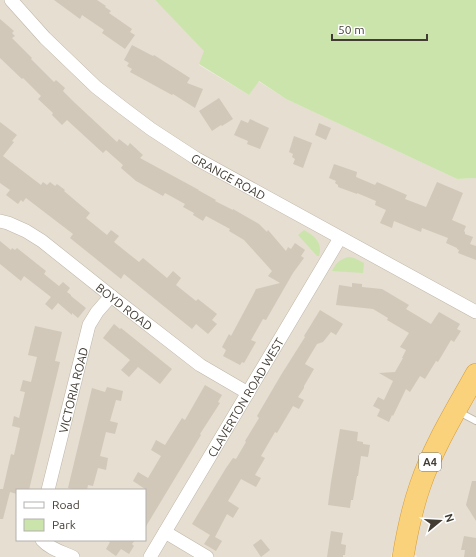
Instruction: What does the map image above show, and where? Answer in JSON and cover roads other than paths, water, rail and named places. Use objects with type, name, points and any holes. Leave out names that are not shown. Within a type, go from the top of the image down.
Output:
[{"type":"highway","name":"A4","points":[[404,557],[407,532],[420,486],[437,446],[476,374]]},
{"type":"street","name":"GRANGE ROAD","points":[[11,0],[45,38],[96,87],[151,129],[197,159],[476,312]]},
{"type":"street","name":"BOYD ROAD","points":[[0,221],[8,222],[42,241],[200,365],[248,393]]},
{"type":"street","name":"CLAVERTON ROAD WEST","points":[[150,557],[340,238]]},
{"type":"street","name":"VICTORIA ROAD","points":[[48,489],[89,325],[97,312],[111,296]]},
{"type":"street","points":[[165,532],[207,557]]},
{"type":"street","points":[[43,541],[52,548],[73,557]]},
{"type":"lane","points":[[456,410],[476,422]]}]
